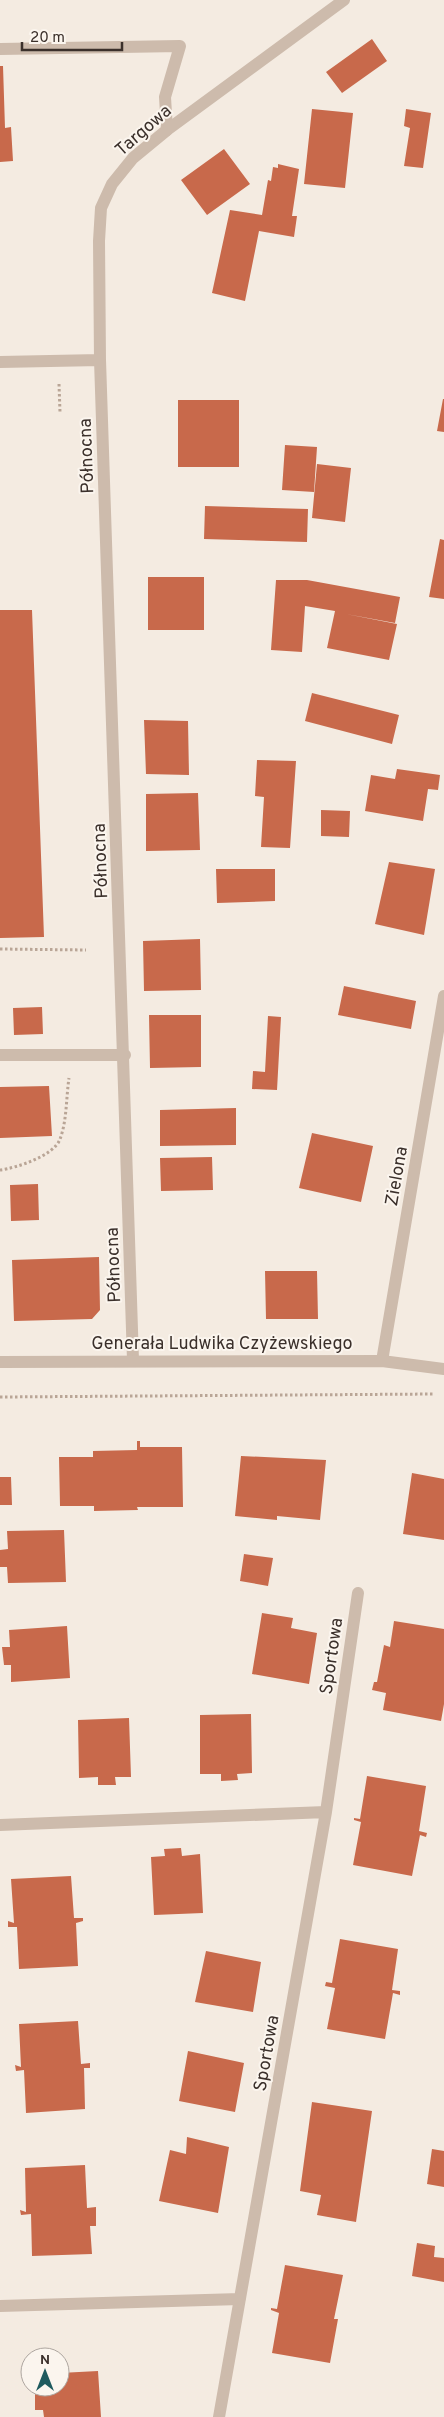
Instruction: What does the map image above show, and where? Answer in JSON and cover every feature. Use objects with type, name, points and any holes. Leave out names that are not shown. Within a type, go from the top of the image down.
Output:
[{"type":"street","name":"Targowa","points":[[100,360],[99,241],[102,208],[112,184],[133,158],[167,130],[344,0]]},
{"type":"street","points":[[0,49],[180,46],[165,97],[167,130]]},
{"type":"street","points":[[0,362],[100,360]]},
{"type":"street","name":"Północna","points":[[100,360],[133,1360]]},
{"type":"street","name":"Zielona","points":[[382,1361],[444,996]]},
{"type":"street","points":[[0,1055],[124,1055]]},
{"type":"street","name":"Generała Ludwika Czyżewskiego","points":[[0,1362],[133,1360],[382,1361],[444,1369]]},
{"type":"street","name":"Sportowa","points":[[219,2417],[326,1812],[358,1593]]},
{"type":"street","points":[[0,1825],[326,1812]]},
{"type":"street","points":[[0,2306],[240,2299]]},
{"type":"path","points":[[59,381],[60,412]]},
{"type":"path","points":[[0,949],[86,950]]},
{"type":"path","points":[[0,1170],[18,1168],[46,1153],[60,1142],[71,1054]]},
{"type":"path","points":[[0,1397],[436,1394]]},
{"type":"building","points":[[372,39],[387,61],[342,93],[326,72]]},
{"type":"building","points":[[0,66],[3,66],[5,128],[11,127],[13,161],[0,162]]},
{"type":"building","points":[[312,109],[353,113],[345,188],[304,184]]},
{"type":"building","points":[[406,109],[431,113],[423,168],[404,166],[410,128],[404,126]]},
{"type":"building","points":[[224,149],[250,184],[207,215],[181,180]]},
{"type":"building","points":[[278,164],[299,169],[292,216],[297,216],[294,237],[259,231],[245,301],[212,293],[230,210],[262,215],[268,180],[271,181],[273,167],[278,168]]},
{"type":"building","points":[[444,399],[444,432],[437,431]]},
{"type":"building","points":[[178,400],[239,400],[239,467],[178,467]]},
{"type":"building","points":[[285,445],[317,447],[314,492],[282,490]]},
{"type":"building","points":[[317,464],[351,468],[345,522],[312,518]]},
{"type":"building","points":[[205,506],[308,509],[307,542],[204,539]]},
{"type":"building","points":[[440,539],[444,540],[444,599],[429,597]]},
{"type":"building","points":[[148,577],[204,577],[204,630],[148,630]]},
{"type":"building","points":[[276,580],[307,580],[400,597],[395,623],[346,614],[397,624],[389,660],[327,648],[335,611],[305,606],[302,652],[271,650]]},
{"type":"building","points":[[0,610],[32,610],[44,937],[0,938]]},
{"type":"building","points":[[312,693],[399,715],[392,744],[305,721]]},
{"type":"building","points":[[144,720],[188,721],[189,775],[146,774]]},
{"type":"building","points":[[257,760],[296,761],[290,848],[261,847],[264,797],[255,796]]},
{"type":"building","points":[[397,769],[440,775],[438,790],[428,789],[423,821],[365,811],[371,775],[395,779]]},
{"type":"building","points":[[198,793],[200,850],[146,851],[146,794]]},
{"type":"building","points":[[321,810],[350,811],[349,837],[321,836]]},
{"type":"building","points":[[389,862],[435,869],[424,935],[375,924]]},
{"type":"building","points":[[216,869],[275,869],[275,901],[217,903]]},
{"type":"building","points":[[200,939],[201,990],[144,991],[143,941]]},
{"type":"building","points":[[344,986],[416,1001],[411,1029],[338,1015]]},
{"type":"building","points":[[42,1007],[43,1034],[14,1035],[13,1008]]},
{"type":"building","points":[[149,1015],[201,1015],[201,1067],[150,1068]]},
{"type":"building","points":[[268,1016],[281,1017],[277,1090],[252,1089],[253,1071],[265,1072]]},
{"type":"building","points":[[49,1086],[52,1136],[0,1138],[0,1087]]},
{"type":"building","points":[[236,1108],[236,1145],[160,1146],[160,1110]]},
{"type":"building","points":[[312,1133],[373,1146],[361,1202],[299,1188]]},
{"type":"building","points":[[212,1157],[213,1190],[161,1191],[160,1158]]},
{"type":"building","points":[[38,1184],[39,1220],[11,1221],[10,1185]]},
{"type":"building","points":[[99,1257],[100,1310],[92,1319],[14,1321],[12,1260]]},
{"type":"building","points":[[265,1271],[317,1271],[318,1319],[266,1319]]},
{"type":"building","points":[[137,1441],[140,1441],[140,1447],[182,1447],[183,1507],[137,1507],[138,1510],[94,1511],[94,1506],[60,1506],[59,1457],[93,1457],[93,1451],[137,1450]]},
{"type":"building","points":[[241,1456],[326,1460],[320,1520],[277,1516],[277,1520],[235,1516]]},
{"type":"building","points":[[412,1473],[444,1479],[444,1540],[403,1534]]},
{"type":"building","points":[[0,1477],[11,1477],[12,1505],[0,1505]]},
{"type":"building","points":[[64,1530],[66,1582],[8,1583],[7,1567],[0,1567],[0,1550],[8,1549],[7,1531]]},
{"type":"building","points":[[244,1554],[273,1558],[268,1586],[240,1581]]},
{"type":"building","points":[[262,1613],[293,1618],[291,1628],[317,1633],[309,1684],[252,1674]]},
{"type":"building","points":[[394,1621],[444,1629],[444,1704],[441,1721],[383,1710],[386,1693],[372,1690],[374,1682],[377,1682],[384,1645],[390,1647]]},
{"type":"building","points":[[67,1626],[70,1678],[11,1682],[11,1665],[4,1665],[2,1647],[10,1647],[9,1630]]},
{"type":"building","points":[[251,1714],[252,1773],[237,1774],[238,1780],[221,1781],[221,1774],[200,1774],[200,1715]]},
{"type":"building","points":[[129,1718],[131,1777],[115,1777],[116,1785],[98,1785],[98,1777],[79,1778],[78,1720]]},
{"type":"building","points":[[367,1776],[426,1786],[419,1831],[427,1833],[426,1837],[420,1835],[412,1876],[353,1865],[361,1822],[354,1820],[354,1818],[360,1819]]},
{"type":"building","points":[[181,1848],[182,1856],[200,1854],[203,1913],[154,1915],[151,1857],[165,1856],[164,1849]]},
{"type":"building","points":[[71,1876],[74,1918],[83,1918],[83,1921],[76,1923],[78,1966],[19,1969],[17,1927],[8,1927],[8,1921],[14,1923],[11,1879]]},
{"type":"building","points":[[340,1939],[398,1949],[392,1990],[400,1991],[400,1995],[393,1993],[385,2039],[327,2029],[335,1988],[325,1986],[326,1982],[332,1983]]},
{"type":"building","points":[[206,1951],[261,1962],[253,2012],[195,2002]]},
{"type":"building","points":[[78,2021],[81,2064],[90,2063],[90,2068],[84,2068],[85,2109],[26,2113],[24,2070],[16,2071],[15,2065],[21,2067],[19,2024]]},
{"type":"building","points":[[188,2051],[244,2063],[235,2112],[179,2101]]},
{"type":"building","points":[[312,2102],[372,2111],[356,2222],[317,2215],[321,2195],[300,2191]]},
{"type":"building","points":[[187,2137],[229,2147],[218,2213],[159,2201],[170,2150],[186,2154]]},
{"type":"building","points":[[432,2149],[444,2151],[444,2187],[427,2184]]},
{"type":"building","points":[[85,2165],[87,2208],[96,2207],[96,2226],[90,2226],[92,2254],[32,2256],[31,2214],[21,2215],[20,2210],[26,2212],[25,2168]]},
{"type":"building","points":[[417,2243],[435,2246],[434,2257],[444,2258],[444,2282],[412,2276]]},
{"type":"building","points":[[285,2265],[343,2275],[334,2319],[338,2319],[330,2363],[272,2353],[279,2313],[271,2310],[271,2308],[277,2309]]},
{"type":"building","points":[[98,2371],[101,2417],[44,2417],[43,2410],[35,2410],[35,2397],[70,2397],[70,2372]]}]
